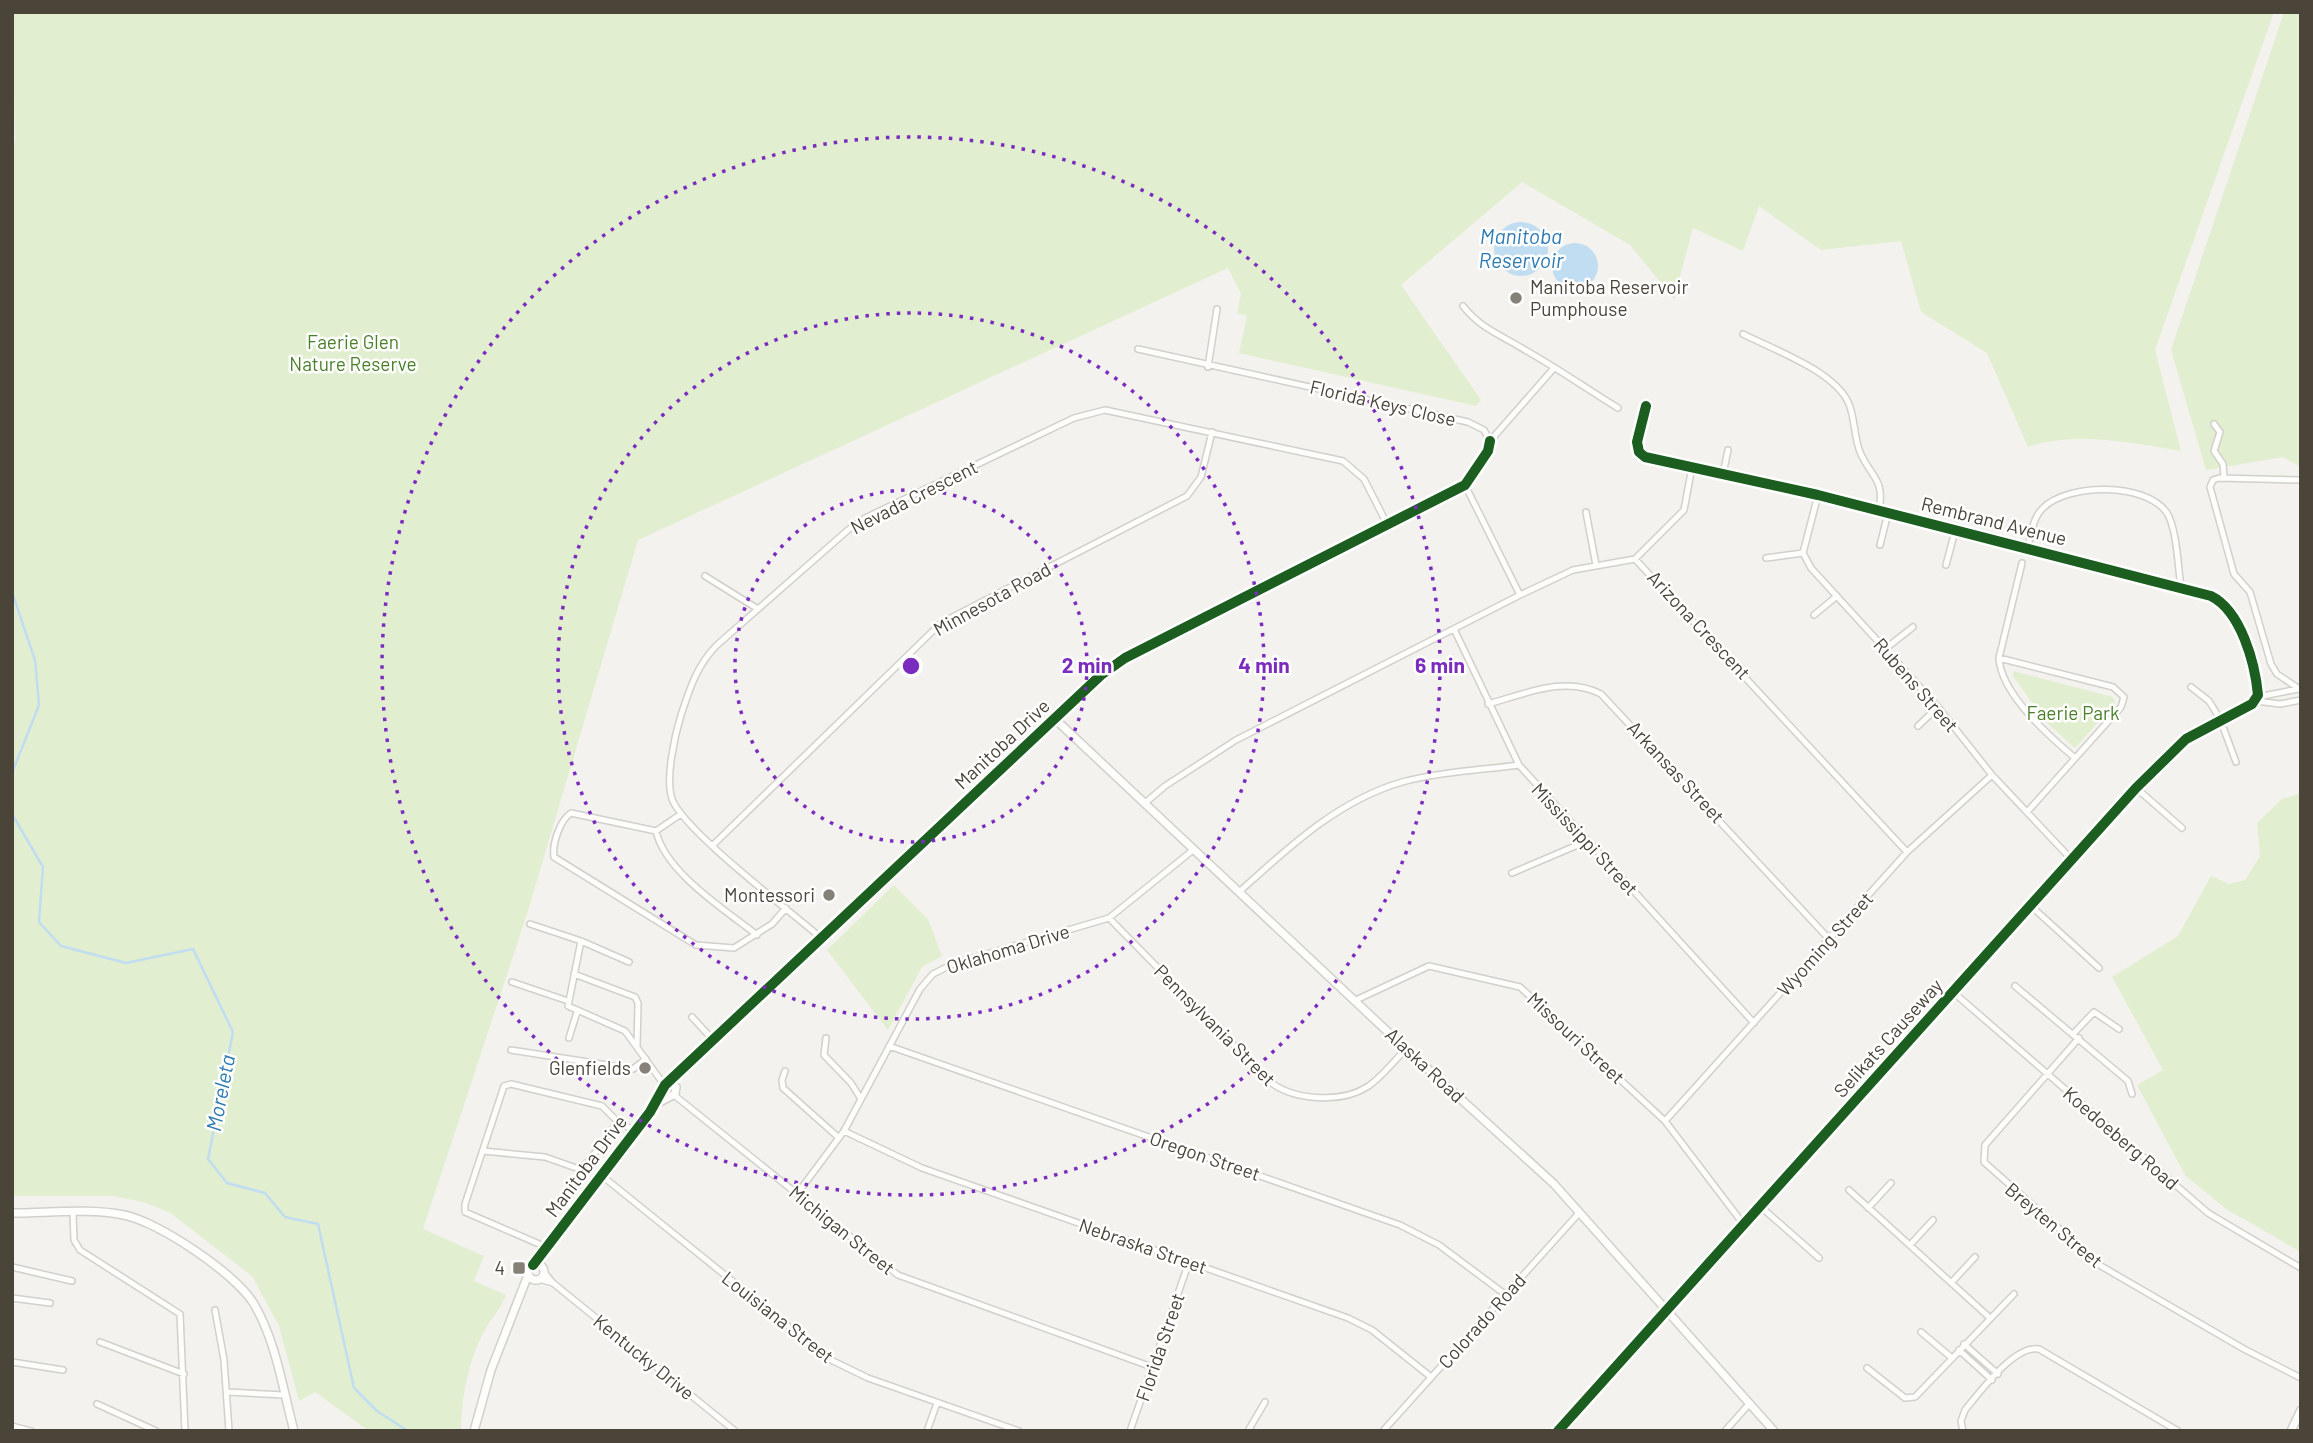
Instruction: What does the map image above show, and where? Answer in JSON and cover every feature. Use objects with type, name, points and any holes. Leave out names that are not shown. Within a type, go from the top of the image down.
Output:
[{"type":"street","points":[[1463,306],[1475,322],[1491,333],[1618,408]]},
{"type":"street","points":[[1208,367],[1217,309]]},
{"type":"street","points":[[1743,334],[1807,367],[1840,389],[1850,406],[1859,449],[1880,483],[1879,510]]},
{"type":"street","name":"Florida Keys Close","points":[[1138,349],[1208,367],[1468,422],[1481,427],[1490,441]]},
{"type":"street","points":[[1490,441],[1554,368]]},
{"type":"street","name":"Rembrand Avenue","points":[[1646,406],[1637,442],[1639,452],[1644,457],[1879,510],[2181,587],[2217,599],[2234,616],[2257,696]]},
{"type":"street","name":"Nevada Crescent","points":[[820,937],[712,846],[681,814],[670,792],[674,742],[694,678],[707,655],[866,518],[1083,414],[1111,410],[1349,465],[1364,479],[1387,524]]},
{"type":"street","points":[[2214,424],[2219,428],[2220,435],[2214,451],[2223,464],[2224,478]]},
{"type":"street","name":"Minnesota Road","points":[[712,846],[941,624],[1192,492],[1201,477],[1212,432]]},
{"type":"street","name":"Manitoba Drive","points":[[528,1275],[653,1107],[684,1071],[820,937],[1119,662],[1465,485],[1488,452],[1490,441]]},
{"type":"street","points":[[1723,474],[1728,450]]},
{"type":"street","points":[[1635,559],[1684,510],[1692,467]]},
{"type":"street","points":[[2299,690],[2273,668],[2250,593],[2234,574],[2210,491],[2213,480],[2224,478],[2301,480]]},
{"type":"street","points":[[1465,485],[1520,595]]},
{"type":"street","points":[[2028,547],[2038,514],[2044,506],[2073,494],[2111,489],[2149,500],[2166,512],[2171,523],[2181,587]]},
{"type":"street","points":[[1766,558],[1803,553],[1818,495]]},
{"type":"street","points":[[1586,512],[1596,565]]},
{"type":"street","points":[[1880,545],[1888,513]]},
{"type":"street","points":[[1946,565],[1955,531]]},
{"type":"street","name":"Rubens Street","points":[[1803,553],[1811,568],[1938,707],[1992,775],[2072,860]]},
{"type":"street","name":"Arizona Crescent","points":[[1145,803],[1165,786],[1236,740],[1566,572],[1635,559],[1907,852]]},
{"type":"street","points":[[2022,563],[1999,658],[2007,684],[2045,731],[2075,758]]},
{"type":"street","points":[[705,576],[758,609]]},
{"type":"street","points":[[1814,615],[1837,596]]},
{"type":"street","points":[[1885,649],[1913,627]]},
{"type":"street","name":"Mississippi Street","points":[[1454,628],[1519,765],[1754,1023]]},
{"type":"street","points":[[1999,658],[2103,684],[2122,694],[2121,707],[2027,812]]},
{"type":"street","name":"Arkansas Street","points":[[1488,704],[1562,685],[1584,687],[1601,694],[1829,939]]},
{"type":"street","points":[[2191,687],[2208,701],[2221,719],[2235,762]]},
{"type":"street","points":[[2257,696],[2299,690]]},
{"type":"street","points":[[2257,696],[2280,704],[2301,700]]},
{"type":"street","name":"Selikats Causeway","points":[[1558,1431],[2136,788],[2179,744],[2257,696]]},
{"type":"street","points":[[1918,726],[1938,707]]},
{"type":"street","name":"Alaska Road","points":[[1055,719],[1582,1211],[1774,1431]]},
{"type":"street","points":[[1239,892],[1314,826],[1384,789],[1416,779],[1519,765]]},
{"type":"street","name":"Wyoming Street","points":[[1665,1121],[1907,852],[1992,775]]},
{"type":"street","points":[[2136,788],[2182,828]]},
{"type":"street","points":[[681,814],[656,831],[571,813],[564,818],[553,848],[554,857],[649,914],[688,942],[730,949],[757,935],[779,919],[786,908]]},
{"type":"street","points":[[656,831],[660,844],[672,861],[701,890],[757,935]]},
{"type":"street","points":[[1512,873],[1587,841]]},
{"type":"street","name":"Oklahoma Drive","points":[[797,1194],[839,1139],[920,989],[937,971],[1109,918],[1193,850]]},
{"type":"street","points":[[2031,906],[2099,968]]},
{"type":"street","name":"Pennsylvania Street","points":[[1109,918],[1269,1081],[1286,1092],[1306,1096],[1353,1094],[1375,1081],[1406,1049]]},
{"type":"street","points":[[530,924],[581,941],[629,962]]},
{"type":"street","points":[[569,1038],[577,1012],[568,1006],[568,1001],[581,941]]},
{"type":"street","name":"Missouri Street","points":[[1356,1000],[1429,966],[1512,983],[1525,990],[1665,1121],[1744,1225]]},
{"type":"street","points":[[574,974],[635,998],[638,1003],[637,1047]]},
{"type":"street","points":[[512,982],[568,1001]]},
{"type":"street","points":[[2015,986],[2128,1082],[2132,1094]]},
{"type":"street","name":"Koedoeberg Road","points":[[1954,992],[2208,1213],[2301,1268]]},
{"type":"street","name":"Michigan Street","points":[[577,1012],[621,1029],[669,1089],[898,1275],[1152,1367]]},
{"type":"street","name":"Breyten Street","points":[[2119,1029],[2094,1012],[1985,1145],[1982,1154],[1988,1167],[2101,1265],[2244,1349],[2301,1378]]},
{"type":"street","points":[[692,1017],[714,1041]]},
{"type":"street","points":[[826,1038],[824,1055],[851,1083],[861,1099]]},
{"type":"street","name":"Oregon Street","points":[[889,1046],[1401,1225],[1439,1245],[1506,1295]]},
{"type":"street","points":[[510,1050],[633,1069],[646,1059]]},
{"type":"street","points":[[785,1071],[783,1088],[839,1139]]},
{"type":"street","points":[[547,1247],[465,1212],[465,1204],[503,1088],[508,1084],[602,1105],[618,1122],[635,1131]]},
{"type":"street","points":[[483,1151],[539,1156],[579,1168],[588,1162],[618,1122]]},
{"type":"street","name":"Nebraska Street","points":[[844,1131],[922,1168],[1356,1321],[1379,1335],[1431,1377]]},
{"type":"street","name":"Louisiana Street","points":[[601,1175],[829,1359],[851,1371],[1019,1431]]},
{"type":"street","points":[[1868,1208],[1891,1183]]},
{"type":"street","points":[[1849,1190],[1990,1318]]},
{"type":"street","points":[[1762,1207],[1819,1258]]},
{"type":"street","name":"Colorado Road","points":[[1383,1431],[1582,1211]]},
{"type":"street","points":[[12,1213],[116,1214],[140,1220],[230,1276],[248,1295],[260,1315],[294,1431]]},
{"type":"street","points":[[73,1213],[74,1240],[80,1250],[180,1314],[185,1431]]},
{"type":"street","points":[[1910,1245],[1933,1220]]},
{"type":"street","name":"Manitoba Drive","points":[[540,1275],[547,1247]]},
{"type":"street","points":[[1951,1283],[1975,1257]]},
{"type":"street","name":"Florida Street","points":[[1130,1431],[1189,1262]]},
{"type":"street","points":[[533,1265],[540,1275]]},
{"type":"street","points":[[12,1267],[72,1281]]},
{"type":"street","points":[[474,1431],[491,1370],[528,1275],[540,1275]]},
{"type":"street","points":[[522,1294],[540,1275]]},
{"type":"street","name":"Kentucky Drive","points":[[540,1275],[735,1431]]},
{"type":"street","points":[[1867,1368],[1909,1399],[1919,1394],[2014,1294]]},
{"type":"street","points":[[12,1298],[50,1303]]},
{"type":"street","points":[[215,1310],[228,1392],[229,1431]]},
{"type":"street","points":[[1920,1332],[1952,1358]]},
{"type":"street","points":[[100,1342],[184,1374]]},
{"type":"street","points":[[1964,1344],[1992,1380]]},
{"type":"street","points":[[1963,1431],[1961,1421],[1965,1410],[2017,1353],[2026,1348],[2039,1349],[2175,1430]]},
{"type":"street","points":[[1959,1350],[1998,1374]]},
{"type":"street","points":[[12,1362],[63,1370]]},
{"type":"street","points":[[228,1392],[284,1395]]},
{"type":"street","points":[[1248,1431],[1265,1402]]},
{"type":"street","points":[[927,1431],[937,1403]]},
{"type":"street","points":[[1725,1431],[1749,1403]]},
{"type":"street","points":[[97,1404],[156,1431]]},
{"type":"street","points":[[2291,1431],[2301,1410]]},
{"type":"street","points":[[12,1426],[31,1431]]},
{"type":"green space","name":"Faerie Glen Nature Reserve","points":[[12,12],[2274,12],[2155,350],[2181,451],[2085,439],[2047,442],[2028,447],[1987,353],[1921,312],[1901,241],[1821,250],[1759,206],[1743,251],[1693,228],[1674,299],[1630,245],[1522,182],[1401,285],[1481,400],[1476,406],[1239,353],[1247,316],[1237,313],[1241,294],[1228,268],[638,540],[527,914],[423,1229],[484,1256],[474,1281],[506,1295],[480,1339],[471,1365],[464,1392],[461,1431],[369,1431],[315,1392],[299,1401],[279,1326],[252,1276],[169,1212],[143,1202],[113,1196],[12,1196],[12,143],[15,141]]},
{"type":"green space","points":[[2284,12],[2301,12],[2301,467],[2283,457],[2206,470],[2171,350]]},
{"type":"green space","name":"Faerie Park","points":[[2013,671],[2113,697],[2115,703],[2075,748],[2045,721],[2013,676]]},
{"type":"green space","points":[[2301,793],[2301,1252],[2226,1209],[2185,1175],[2137,1085],[2163,1070],[2112,977],[2178,936],[2211,876],[2229,884],[2245,880],[2260,856],[2257,823],[2282,799]]},
{"type":"green space","points":[[894,885],[928,919],[942,956],[922,967],[888,1030],[827,950]]},
{"type":"water","name":"Manitoba Reservoir","points":[[1521,222],[1540,230],[1548,249],[1540,268],[1521,276],[1502,268],[1494,249],[1502,230]]},
{"type":"water","name":"Manitoba Reservoir","points":[[1575,243],[1591,250],[1598,266],[1591,282],[1575,289],[1559,282],[1552,266],[1559,250]]},
{"type":"waterway","name":"Moreleta","points":[[12,592],[35,660],[39,705],[12,773]]},
{"type":"waterway","name":"Moreleta","points":[[12,814],[43,867],[39,922],[61,946],[126,963],[193,949],[233,1032],[208,1159],[227,1183],[265,1193],[285,1217],[318,1224],[354,1388],[377,1411],[408,1431]]},
{"type":"cycle path","points":[[1558,1431],[2136,788],[2186,739],[2252,704],[2258,695],[2254,668],[2245,639],[2231,613],[2211,596],[1818,495],[1645,457],[1639,452],[1637,442],[1646,406]]},
{"type":"cycle path","points":[[533,1265],[650,1112],[665,1085],[1101,675],[1125,658],[1465,485],[1488,451],[1490,441]]},
{"type":"place","name":"Manitoba Reservoir Pumphouse","points":[[1516,298]]},
{"type":"place","name":"Montessori","points":[[829,895]]},
{"type":"place","name":"Glenfields","points":[[645,1068]]},
{"type":"place","name":"4","points":[[519,1268]]}]
